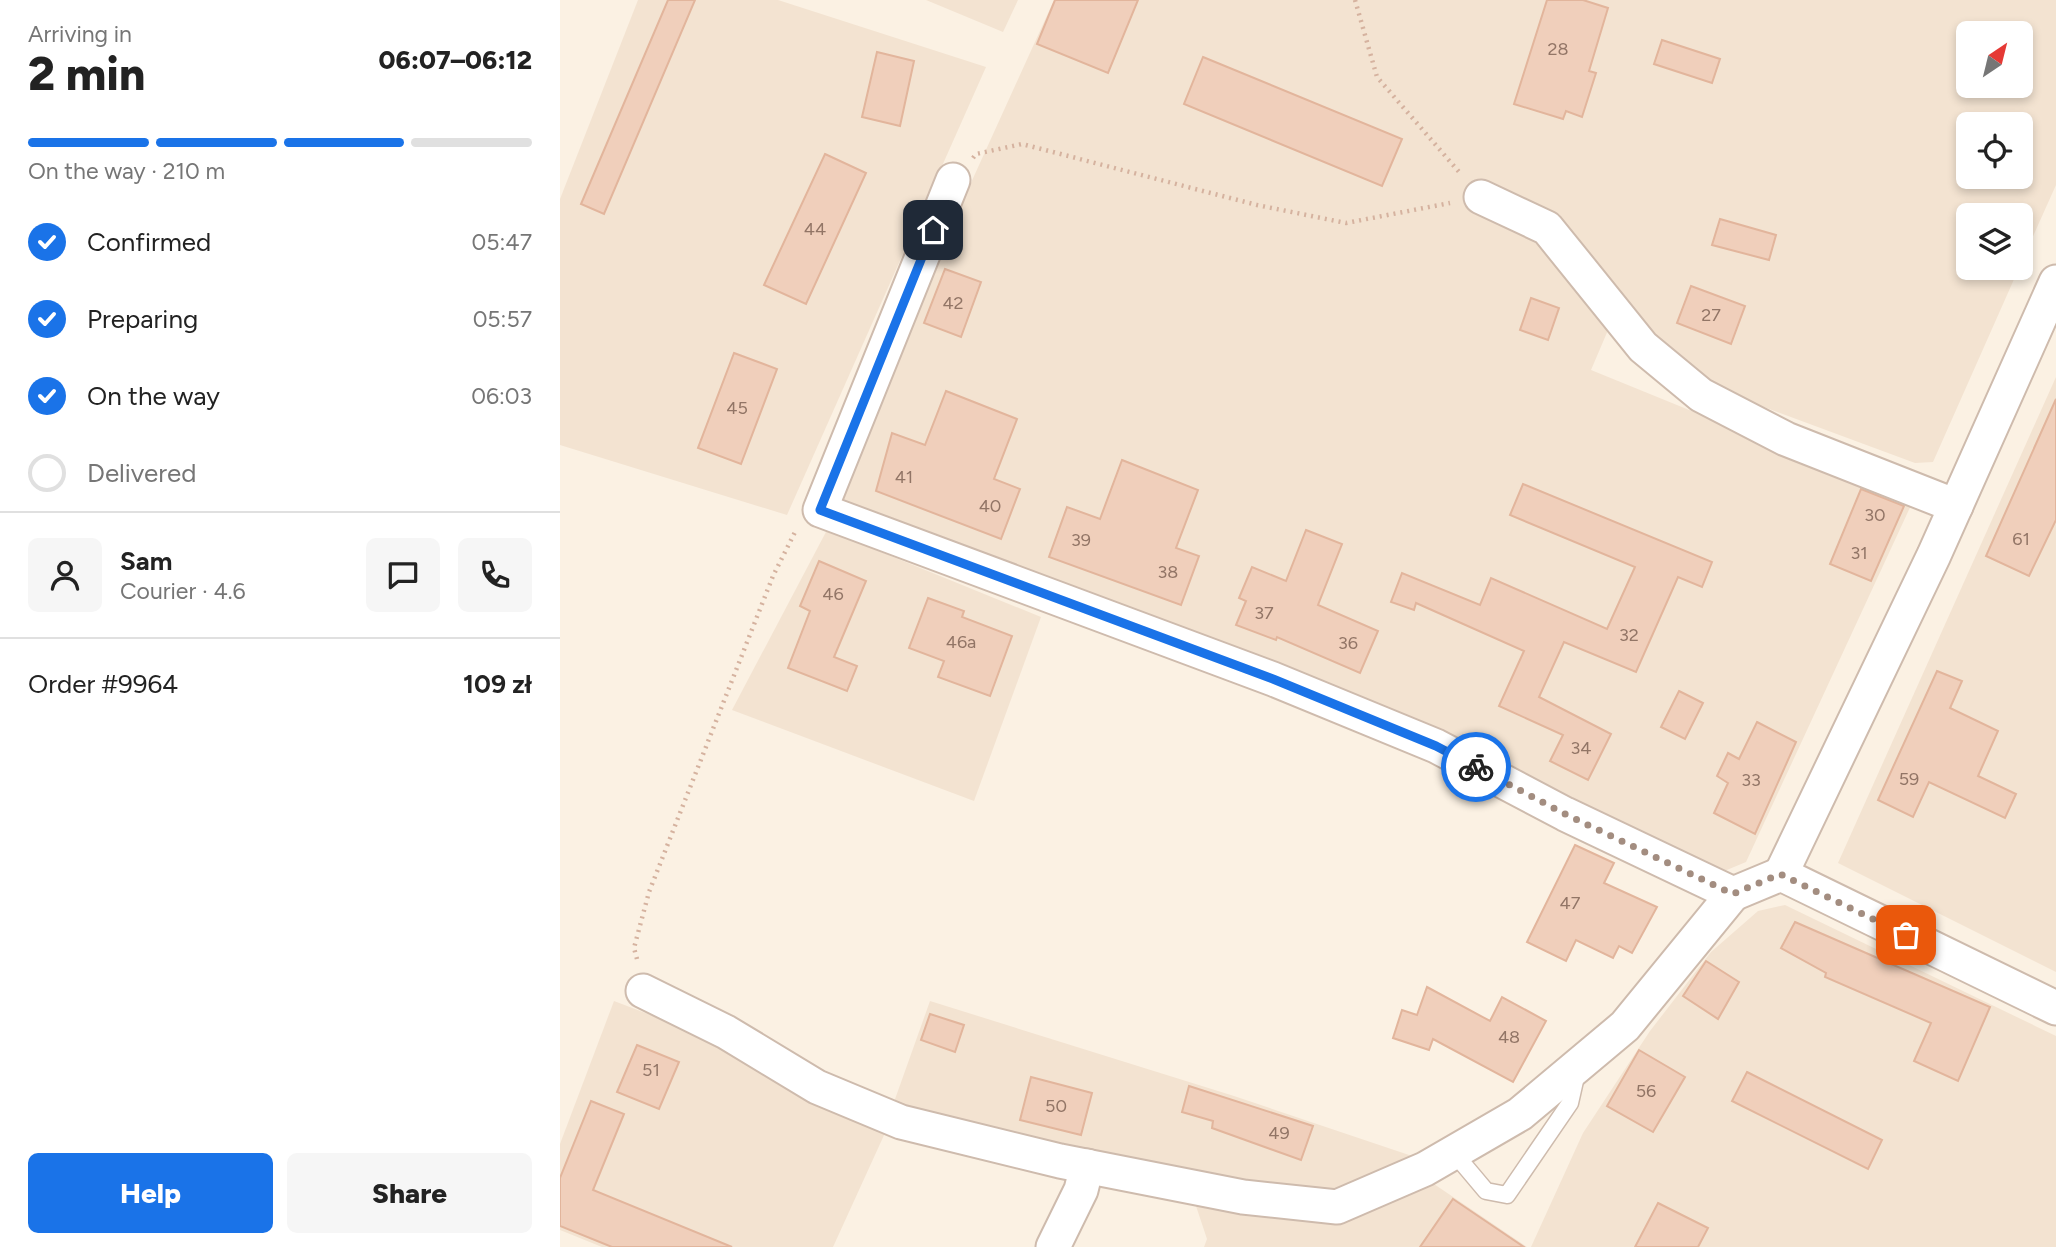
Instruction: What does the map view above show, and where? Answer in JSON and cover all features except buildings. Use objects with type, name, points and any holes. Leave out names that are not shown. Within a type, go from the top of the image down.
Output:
[{"type":"street","points":[[953,180],[820,510],[1273,679],[1436,746],[1565,814],[1733,894]]},
{"type":"street","points":[[1481,197],[1547,228],[1643,347],[1702,395],[1786,439],[1956,506]]},
{"type":"street","points":[[643,991],[726,1032],[817,1087],[901,1122],[1087,1166],[1242,1197],[1336,1207],[1425,1169],[1520,1114],[1579,1065],[1625,1026],[1733,894],[1780,874],[1956,506],[2056,282]]},
{"type":"street","points":[[1780,874],[2056,1008]]},
{"type":"street","points":[[1054,1247],[1081,1190],[1087,1166]]},
{"type":"lane","points":[[1454,1153],[1486,1191],[1507,1195],[1570,1103],[1579,1065]]},
{"type":"path","points":[[1355,0],[1377,77],[1481,197]]},
{"type":"path","points":[[953,180],[976,154],[1022,144],[1257,205],[1346,223],[1481,197]]},
{"type":"path","points":[[643,991],[634,948],[649,892],[773,576],[799,524],[820,510]]},
{"type":"shaded area","points":[[638,0],[778,0],[986,67],[787,515],[560,445],[560,199]]},
{"type":"shaded area","points":[[926,0],[1018,0],[1003,32]]},
{"type":"shaded area","points":[[1054,0],[2056,0],[2056,185],[2033,236],[2033,203],[1956,203],[1956,280],[2014,280],[1933,462],[1915,463],[1729,394],[1663,343],[1623,295],[1591,370],[1913,501],[1746,862],[1722,872],[840,502],[935,262]]},
{"type":"shaded area","points":[[2056,377],[2056,972],[1838,863]]},
{"type":"shaded area","points":[[827,530],[1041,617],[974,801],[732,710]]},
{"type":"shaded area","points":[[1785,905],[2056,1036],[2056,1247],[1531,1247],[1583,1133],[1650,1031],[1711,952],[1758,911]]},
{"type":"shaded area","points":[[614,1001],[703,1035],[885,1133],[833,1247],[602,1247],[560,1230],[560,1144]]},
{"type":"shaded area","points":[[930,1001],[1234,1096],[1412,1156],[1350,1190],[1312,1197],[980,1132],[894,1102]]},
{"type":"shaded area","points":[[1428,1180],[1527,1247],[1204,1247],[1207,1239],[1195,1203],[1294,1215]]},
{"type":"way so far","points":[[1476,767],[1565,814],[1733,894],[1780,874],[1906,935]]},
{"type":"route","points":[[933,230],[820,510],[1273,679],[1436,746],[1476,767]]}]
